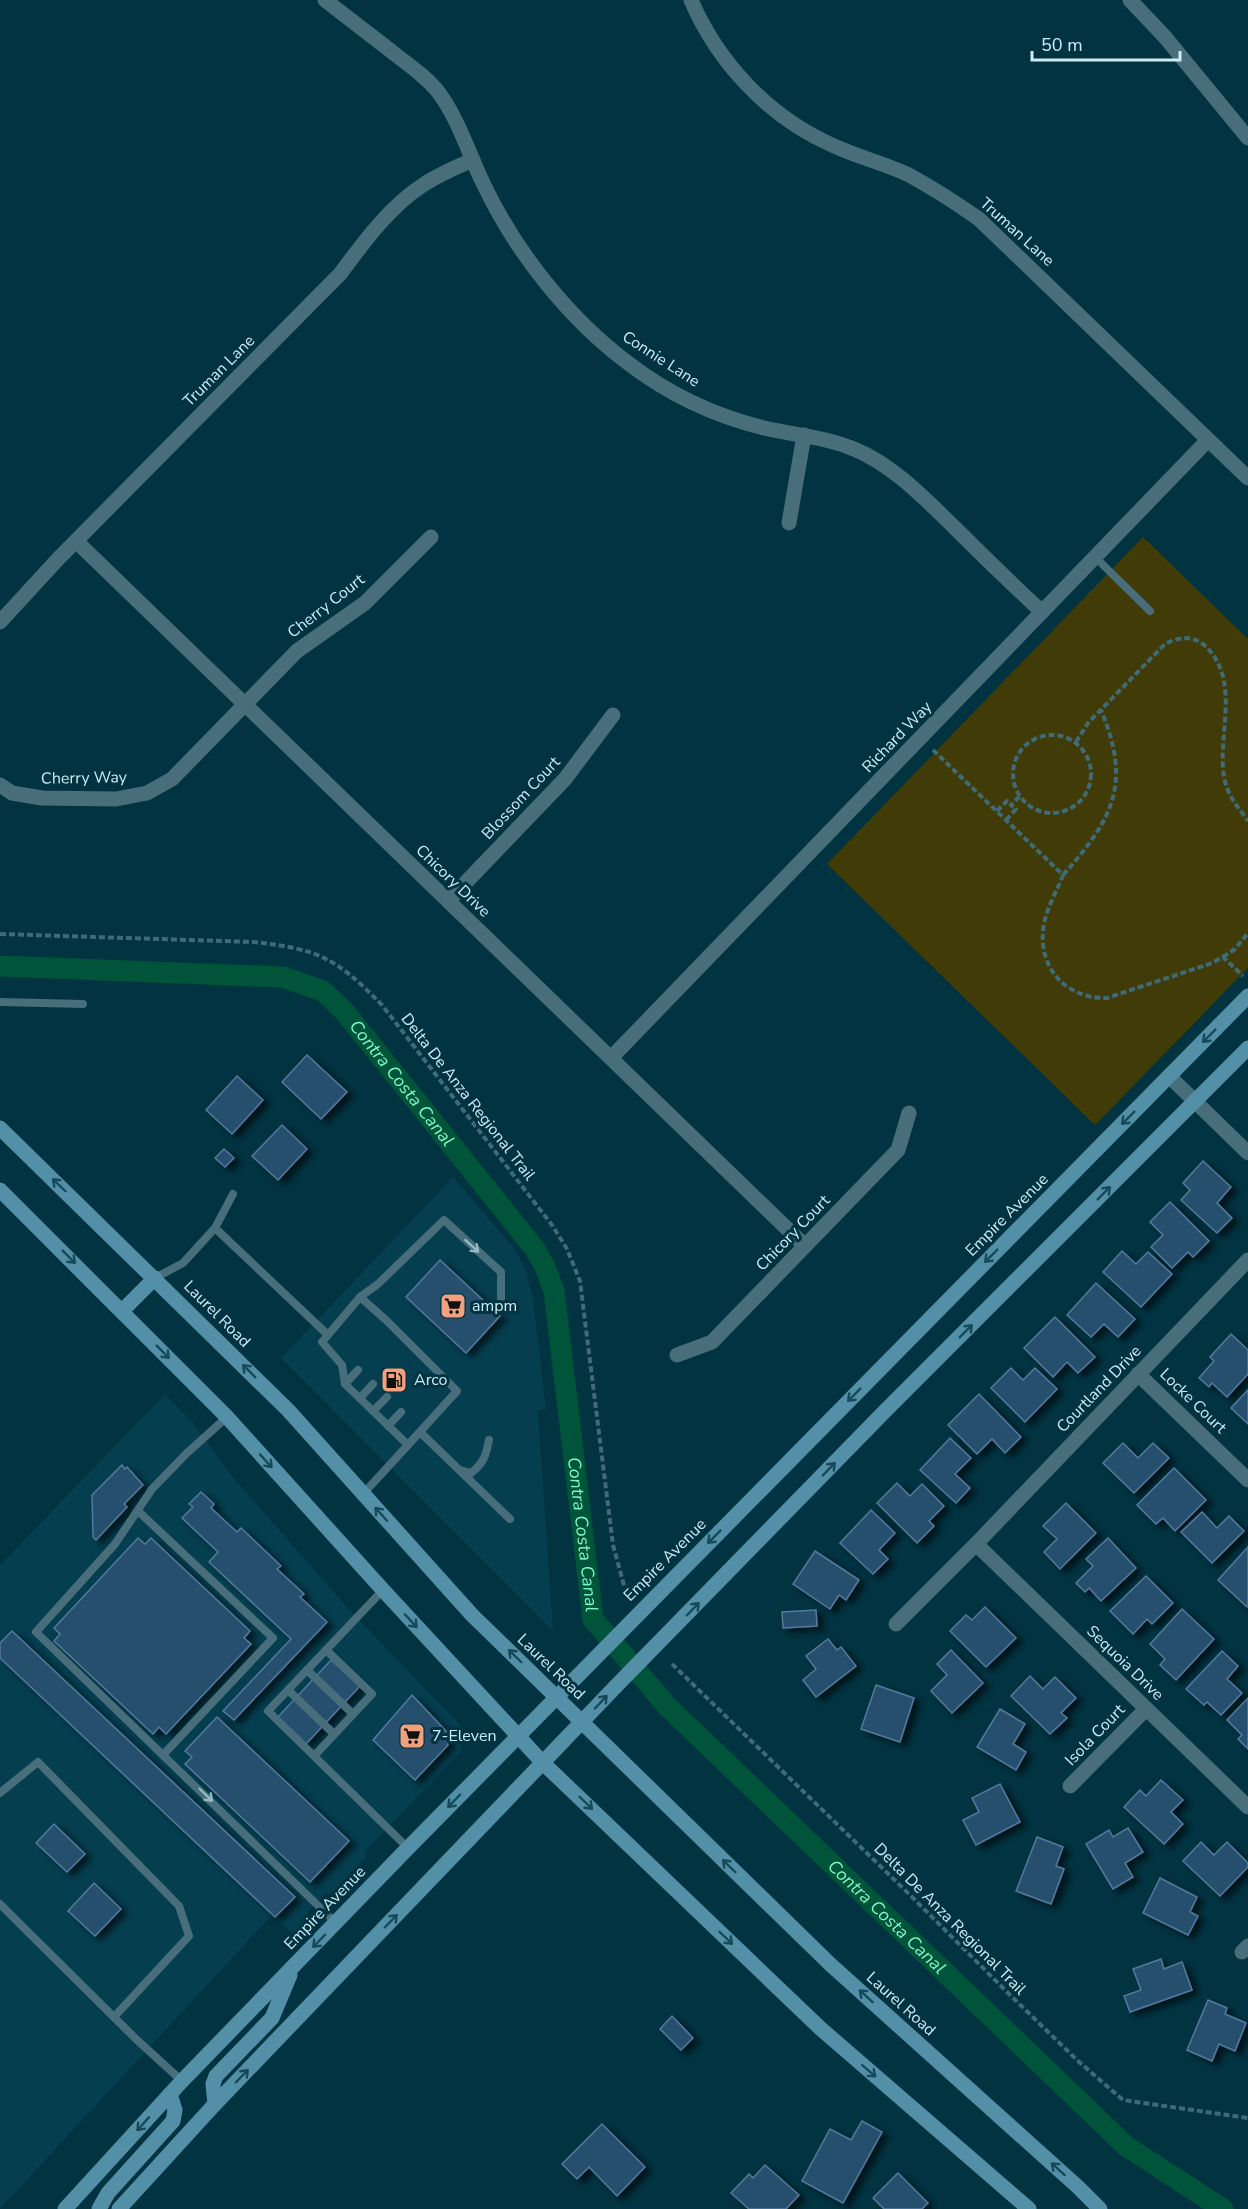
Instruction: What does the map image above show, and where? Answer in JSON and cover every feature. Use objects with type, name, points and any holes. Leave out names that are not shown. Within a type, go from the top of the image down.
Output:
[{"type":"main road","name":"Empire Avenue","points":[[65,2209],[182,2081],[408,1848],[1248,996]]},
{"type":"main road","points":[[119,2209],[215,2104],[620,1682],[887,1409],[1248,1048]]},
{"type":"main road","name":"Laurel Road","points":[[0,1128],[288,1410],[472,1615],[831,1965],[1100,2209]]},
{"type":"main road","points":[[0,1190],[227,1417],[543,1763],[820,2028],[1029,2209]]},
{"type":"main road","points":[[122,1311],[155,1278]]},
{"type":"main road","points":[[215,2104],[213,2084],[216,2076],[272,2018],[292,1970]]},
{"type":"main road","points":[[99,2209],[108,2193],[173,2121],[176,2110],[170,2094]]},
{"type":"street","name":"Connie Lane","points":[[325,0],[419,73],[439,93],[461,132],[504,224],[528,260],[558,296],[596,335],[627,362],[662,386],[699,405],[746,423],[855,449],[891,470],[918,492],[1042,612]]},
{"type":"street","name":"Truman Lane","points":[[691,0],[702,25],[729,65],[765,102],[798,128],[831,145],[907,174],[979,219],[1248,478]]},
{"type":"street","points":[[1130,0],[1165,37],[1248,138]]},
{"type":"street","name":"Truman Lane","points":[[0,622],[76,541],[340,274],[368,236],[409,195],[447,171],[473,160]]},
{"type":"street","points":[[789,523],[804,435]]},
{"type":"street","name":"Richard Way","points":[[611,1058],[1208,440]]},
{"type":"street","name":"Cherry Court","points":[[244,704],[297,651],[365,603],[431,537]]},
{"type":"street","name":"Chicory Drive","points":[[76,541],[805,1246]]},
{"type":"street","name":"Cherry Way","points":[[0,785],[12,793],[42,798],[116,799],[147,793],[172,779],[244,704]]},
{"type":"street","name":"Blossom Court","points":[[448,901],[565,779],[613,715]]},
{"type":"street","points":[[1169,1076],[1248,1153]]},
{"type":"street","name":"Chicory Court","points":[[677,1355],[712,1342],[898,1150],[909,1113]]},
{"type":"street","name":"Courtland Drive","points":[[896,1624],[976,1544],[1248,1260]]},
{"type":"street","name":"Locke Court","points":[[1138,1374],[1248,1480]]},
{"type":"street","name":"Sequoia Drive","points":[[976,1544],[1248,1807]]},
{"type":"street","name":"Isola Court","points":[[1070,1786],[1146,1709]]},
{"type":"lane","points":[[1095,557],[1150,611]]},
{"type":"lane","points":[[0,1002],[83,1004]]},
{"type":"lane","points":[[155,1278],[182,1264],[215,1228],[233,1194]]},
{"type":"lane","points":[[408,1445],[345,1384],[345,1362],[322,1342],[360,1297],[378,1284],[444,1220],[501,1272],[501,1309]]},
{"type":"lane","points":[[215,1228],[328,1335]]},
{"type":"lane","points":[[360,1297],[408,1348],[436,1375],[457,1391],[363,1494]]},
{"type":"lane","points":[[345,1384],[358,1370]]},
{"type":"lane","points":[[360,1398],[373,1384]]},
{"type":"lane","points":[[373,1411],[387,1397]]},
{"type":"lane","points":[[388,1426],[401,1412]]},
{"type":"lane","points":[[227,1417],[152,1489],[115,1544],[36,1632],[336,1923]]},
{"type":"lane","points":[[420,1432],[510,1519]]},
{"type":"lane","points":[[458,1470],[471,1473],[480,1466],[485,1460],[489,1440]]},
{"type":"lane","points":[[138,1511],[273,1638],[164,1755]]},
{"type":"lane","points":[[383,1590],[268,1711],[408,1848]]},
{"type":"lane","points":[[315,1755],[372,1694],[326,1650]]},
{"type":"lane","points":[[307,1670],[353,1714]]},
{"type":"lane","points":[[288,1690],[334,1734]]},
{"type":"lane","points":[[0,1793],[38,1762],[179,1906],[189,1936],[114,2017]]},
{"type":"lane","points":[[0,1904],[182,2081]]},
{"type":"path","points":[[1076,742],[1082,731],[1101,710],[1165,644],[1184,638],[1196,639],[1205,646],[1223,675],[1225,723],[1222,760],[1224,779],[1229,795],[1248,821]]},
{"type":"path","points":[[1101,710],[1113,744],[1116,765],[1113,799],[1101,828],[1063,875],[1049,907],[1042,938],[1049,965],[1056,977],[1067,988],[1080,994],[1095,998],[1123,995],[1212,963],[1235,949],[1248,933]]},
{"type":"path","points":[[1046,735],[1059,735],[1076,742],[1089,758],[1092,770],[1091,783],[1086,795],[1077,805],[1066,811],[1053,813],[1040,811],[1020,796],[1014,784],[1013,771],[1016,758],[1023,747],[1033,739],[1046,735]]},
{"type":"path","points":[[933,750],[1063,875]]},
{"type":"path","points":[[1011,805],[1020,796]]},
{"type":"path","points":[[997,811],[1007,801],[1016,809],[1006,820]]},
{"type":"path","name":"Delta De Anza Regional Trail","points":[[0,934],[253,942],[285,946],[311,952],[338,964],[382,1005],[552,1225],[567,1249],[580,1281],[613,1545],[625,1589]]},
{"type":"path","points":[[1223,957],[1243,976]]},
{"type":"path","name":"Delta De Anza Regional Trail","points":[[672,1664],[1078,2061],[1123,2100],[1248,2118]]},
{"type":"shaded area","points":[[1143,537],[1248,639],[1248,968],[1095,1125],[827,864]]},
{"type":"shaded area","points":[[453,1177],[513,1247],[526,1270],[533,1298],[546,1409],[538,1410],[553,1631],[281,1358]]},
{"type":"shaded area","points":[[165,1394],[193,1423],[232,1476],[347,1607],[462,1727],[461,1752],[366,1850],[365,1858],[331,1894],[325,1894],[308,1911],[308,1918],[296,1931],[292,1933],[272,1915],[0,2209],[0,1565]]},
{"type":"building","points":[[307,1055],[347,1092],[321,1119],[282,1082]]},
{"type":"building","points":[[237,1076],[263,1100],[232,1134],[206,1110]]},
{"type":"building","points":[[282,1125],[307,1149],[278,1180],[252,1156]]},
{"type":"building","points":[[224,1149],[234,1158],[225,1167],[215,1158]]},
{"type":"building","points":[[1203,1161],[1231,1187],[1217,1203],[1232,1218],[1217,1233],[1181,1200],[1190,1190],[1183,1183]]},
{"type":"building","points":[[1170,1202],[1209,1241],[1193,1257],[1188,1252],[1172,1268],[1151,1247],[1163,1235],[1150,1222]]},
{"type":"building","points":[[1122,1251],[1136,1264],[1148,1252],[1172,1274],[1141,1307],[1103,1272]]},
{"type":"building","name":"ampm","points":[[440,1260],[500,1316],[466,1353],[406,1297]]},
{"type":"building","points":[[1096,1283],[1135,1319],[1118,1337],[1104,1324],[1091,1337],[1067,1315]]},
{"type":"building","points":[[1055,1317],[1095,1357],[1078,1373],[1067,1362],[1053,1377],[1024,1348]]},
{"type":"building","points":[[1231,1334],[1248,1350],[1248,1374],[1227,1397],[1212,1383],[1209,1387],[1199,1378],[1214,1361],[1210,1357]]},
{"type":"building","points":[[1011,1368],[1023,1380],[1035,1368],[1057,1389],[1025,1422],[991,1388]]},
{"type":"building","points":[[1248,1390],[1248,1424],[1231,1408]]},
{"type":"building","points":[[979,1394],[1021,1437],[1005,1453],[992,1439],[977,1454],[948,1425]]},
{"type":"building","points":[[950,1438],[971,1458],[955,1474],[970,1488],[956,1503],[920,1470]]},
{"type":"building","points":[[1123,1443],[1138,1458],[1153,1443],[1169,1458],[1134,1493],[1103,1463]]},
{"type":"building","points":[[122,1465],[125,1469],[127,1467],[143,1485],[124,1504],[127,1507],[96,1540],[93,1537],[92,1495]]},
{"type":"building","points":[[1174,1468],[1206,1500],[1175,1531],[1163,1518],[1156,1524],[1137,1505]]},
{"type":"building","points":[[897,1483],[910,1496],[922,1484],[944,1506],[929,1521],[934,1526],[917,1543],[877,1503]]},
{"type":"building","points":[[201,1492],[214,1504],[211,1508],[237,1532],[241,1528],[281,1566],[277,1569],[304,1594],[300,1597],[327,1622],[234,1720],[223,1711],[291,1639],[209,1562],[218,1552],[182,1518],[193,1507],[189,1504]]},
{"type":"building","points":[[1066,1503],[1096,1533],[1060,1569],[1044,1552],[1057,1539],[1043,1526]]},
{"type":"building","points":[[871,1510],[895,1533],[879,1550],[888,1559],[873,1574],[840,1543]]},
{"type":"building","points":[[1202,1512],[1217,1528],[1229,1516],[1244,1531],[1212,1563],[1181,1532]]},
{"type":"building","points":[[138,1538],[145,1544],[151,1538],[250,1631],[244,1638],[251,1644],[166,1734],[159,1727],[153,1734],[54,1641],[60,1634],[54,1628]]},
{"type":"building","points":[[1108,1538],[1136,1568],[1101,1601],[1089,1588],[1085,1592],[1076,1583],[1093,1566],[1086,1559]]},
{"type":"building","points":[[1248,1547],[1248,1606],[1247,1607],[1218,1580]]},
{"type":"building","points":[[815,1551],[859,1580],[846,1600],[839,1595],[830,1609],[793,1584]]},
{"type":"building","points":[[1146,1576],[1173,1603],[1152,1624],[1147,1619],[1133,1634],[1110,1611]]},
{"type":"building","points":[[985,1607],[1016,1638],[986,1667],[950,1631],[966,1615],[972,1620]]},
{"type":"building","points":[[1182,1609],[1214,1639],[1176,1680],[1160,1665],[1165,1659],[1150,1644]]},
{"type":"building","points":[[816,1610],[817,1626],[783,1628],[782,1612]]},
{"type":"building","points":[[12,1631],[295,1897],[275,1917],[0,1658],[0,1643]]},
{"type":"building","points":[[828,1639],[837,1650],[841,1647],[856,1666],[816,1697],[803,1680],[816,1669],[806,1656]]},
{"type":"building","points":[[951,1650],[983,1683],[952,1713],[931,1691],[947,1675],[937,1664]]},
{"type":"building","points":[[1222,1651],[1238,1666],[1227,1679],[1242,1693],[1221,1715],[1207,1702],[1204,1705],[1186,1689]]},
{"type":"building","points":[[331,1660],[360,1686],[306,1744],[278,1717]]},
{"type":"building","points":[[1030,1676],[1043,1689],[1055,1677],[1076,1698],[1061,1713],[1067,1718],[1050,1734],[1011,1696]]},
{"type":"building","points":[[876,1685],[914,1698],[900,1742],[861,1729]]},
{"type":"building","name":"7-Eleven","points":[[412,1695],[447,1732],[448,1745],[415,1780],[373,1740]]},
{"type":"building","points":[[1248,1698],[1248,1749],[1238,1739],[1242,1735],[1227,1720]]},
{"type":"building","points":[[1000,1709],[1025,1724],[1013,1744],[1026,1752],[1016,1770],[977,1747]]},
{"type":"building","points":[[217,1717],[349,1841],[310,1882],[185,1764],[192,1757],[185,1751]]},
{"type":"building","points":[[1161,1780],[1183,1800],[1171,1812],[1183,1824],[1164,1844],[1124,1807],[1140,1790],[1146,1796]]},
{"type":"building","points":[[1000,1784],[1020,1822],[976,1845],[963,1820],[979,1812],[972,1798]]},
{"type":"building","points":[[54,1824],[85,1854],[67,1872],[36,1843]]},
{"type":"building","points":[[1128,1828],[1143,1852],[1125,1863],[1133,1877],[1113,1889],[1086,1844],[1109,1830],[1113,1837]]},
{"type":"building","points":[[1037,1837],[1063,1847],[1056,1866],[1064,1869],[1051,1904],[1016,1891]]},
{"type":"building","points":[[1201,1842],[1214,1855],[1227,1842],[1248,1863],[1248,1867],[1220,1896],[1183,1861]]},
{"type":"building","points":[[1160,1878],[1197,1897],[1190,1912],[1198,1916],[1188,1935],[1143,1913]]},
{"type":"building","points":[[94,1883],[121,1909],[95,1936],[68,1911]]},
{"type":"building","points":[[1161,1959],[1164,1969],[1182,1962],[1192,1990],[1130,2012],[1124,1996],[1141,1990],[1133,1969]]},
{"type":"building","points":[[1208,2000],[1227,2008],[1225,2014],[1246,2023],[1235,2051],[1219,2044],[1212,2061],[1187,2050]]},
{"type":"building","points":[[672,2016],[693,2038],[681,2050],[660,2029]]},
{"type":"building","points":[[862,2121],[882,2132],[843,2203],[802,2181],[830,2129],[851,2140]]},
{"type":"building","points":[[602,2124],[645,2167],[617,2196],[589,2167],[577,2179],[562,2164]]},
{"type":"building","points":[[765,2165],[799,2195],[786,2209],[749,2209],[731,2193],[749,2174],[753,2178]]},
{"type":"building","points":[[898,2173],[928,2203],[922,2209],[884,2209],[873,2198]]},
{"type":"waterway","name":"Contra Costa Canal","points":[[0,966],[283,977],[323,991],[344,1011],[535,1249],[545,1267],[554,1291],[593,1619],[667,1706],[1126,2146],[1223,2209]]},
{"type":"place","name":"ampm","points":[[453,1306]]},
{"type":"place","name":"Arco","points":[[394,1380]]},
{"type":"place","name":"7-Eleven","points":[[412,1736]]}]
